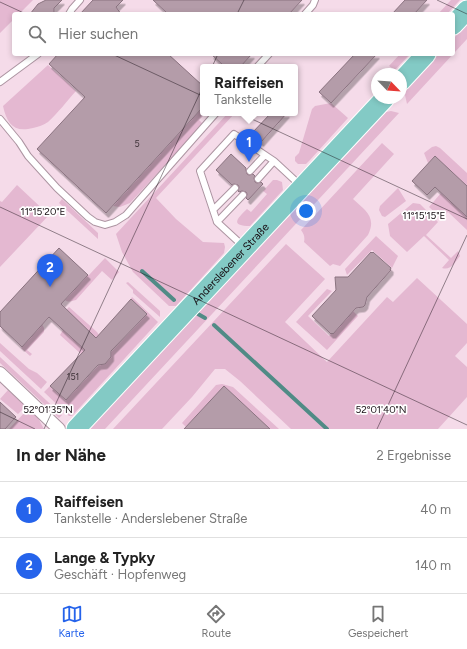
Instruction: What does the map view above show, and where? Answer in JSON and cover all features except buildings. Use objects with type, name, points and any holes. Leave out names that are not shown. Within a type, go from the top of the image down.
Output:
[{"type":"main road","points":[[455,23],[467,10]]},
{"type":"main road","points":[[407,75],[424,56]]},
{"type":"main road","name":"Anderslebener Straße","points":[[76,429],[379,104]]},
{"type":"street","points":[[0,373],[59,429]]},
{"type":"lane","points":[[70,12],[80,0]]},
{"type":"lane","points":[[307,12],[315,0]]},
{"type":"lane","points":[[0,82],[35,56]]},
{"type":"lane","points":[[260,64],[267,56]]},
{"type":"lane","points":[[0,119],[19,142],[28,156],[57,188],[88,218],[105,225],[115,222],[126,215],[213,116]]},
{"type":"lane","points":[[245,248],[217,222],[200,171],[234,134],[274,161],[302,187]]},
{"type":"lane","points":[[250,172],[265,155]]},
{"type":"lane","points":[[258,179],[274,161]]},
{"type":"lane","points":[[213,210],[235,188]]},
{"type":"lane","points":[[217,222],[242,195]]},
{"type":"shaded area","points":[[0,0],[33,0],[21,12],[12,12],[12,21],[0,33]]},
{"type":"shaded area","points":[[451,0],[460,0],[449,12],[440,12]]},
{"type":"shaded area","points":[[467,24],[467,39],[455,52],[455,37]]},
{"type":"shaded area","points":[[398,56],[408,56],[397,68],[392,68],[389,66]]},
{"type":"shaded area","points":[[437,56],[451,56],[407,104],[407,88]]},
{"type":"shaded area","points":[[48,65],[76,91],[46,123],[26,129],[12,126],[7,118],[3,106]]},
{"type":"shaded area","points":[[331,103],[348,118],[306,164],[298,164],[295,161],[295,157],[299,153],[312,109],[315,106]]},
{"type":"shaded area","points":[[200,110],[200,116],[203,116],[199,120],[203,124],[130,203],[120,207],[113,206]]},
{"type":"shaded area","points":[[391,111],[399,113],[105,429],[88,429],[386,112]]},
{"type":"shaded area","points":[[225,116],[232,116],[156,198],[176,219],[203,242],[224,243],[225,247],[224,253],[176,306],[169,306],[133,272],[122,252],[116,234]]},
{"type":"shaded area","points":[[382,143],[394,154],[353,199],[368,214],[371,223],[368,235],[340,266],[333,264],[330,266],[304,242],[304,236],[301,230]]},
{"type":"shaded area","points":[[436,146],[467,173],[467,186],[435,156],[428,163],[424,153]]},
{"type":"shaded area","points":[[273,180],[282,182],[283,190],[250,226],[239,225],[237,223],[238,218],[247,209],[251,212],[267,194],[263,191]]},
{"type":"shaded area","points":[[17,185],[49,215],[0,267],[0,201],[2,202]]},
{"type":"shaded area","points":[[398,188],[406,201],[385,217],[382,216],[379,210],[380,206]]},
{"type":"shaded area","points":[[441,193],[467,217],[467,230],[448,212],[441,218],[429,207]]},
{"type":"shaded area","points":[[62,199],[98,233],[98,239],[59,203]]},
{"type":"shaded area","points":[[413,203],[420,204],[438,222],[426,235],[451,258],[458,251],[460,256],[450,267],[445,269],[442,268],[449,260],[424,236],[407,252],[390,236],[388,224]]},
{"type":"shaded area","points":[[376,236],[398,256],[392,268],[372,250],[347,275],[345,269]]},
{"type":"shaded area","points":[[286,244],[325,279],[285,322],[327,362],[387,297],[393,302],[417,278],[467,324],[467,343],[455,356],[467,367],[467,397],[438,429],[291,429],[240,381],[225,369],[215,369],[192,397],[162,429],[113,429]]},
{"type":"shaded area","points":[[105,258],[119,272],[112,280],[102,271],[76,300],[69,302],[66,301],[65,300]]},
{"type":"shaded area","points":[[128,282],[160,311],[160,317],[133,293],[133,290],[126,283]]},
{"type":"shaded area","points":[[327,289],[332,291],[308,316],[329,336],[353,311],[358,316],[327,350],[296,322]]},
{"type":"shaded area","points":[[132,297],[158,322],[72,416],[69,416],[44,392],[50,386],[66,400],[147,314],[131,299]]},
{"type":"shaded area","points":[[69,307],[97,332],[99,335],[96,338],[66,310]]},
{"type":"shaded area","points":[[42,324],[44,332],[27,350],[32,354],[30,356],[21,348]]},
{"type":"shaded area","points":[[63,330],[85,350],[81,354],[60,335]]},
{"type":"shaded area","points":[[0,343],[29,369],[37,373],[47,382],[41,389],[0,351]]},
{"type":"shaded area","points":[[0,357],[62,415],[59,418],[0,363]]},
{"type":"shaded area","points":[[222,384],[233,387],[279,429],[270,429],[224,386],[186,427],[182,423],[216,385]]},
{"type":"shaded area","points":[[8,390],[26,406],[18,414],[0,399]]},
{"type":"shaded area","points":[[28,409],[38,418],[44,429],[9,429]]},
{"type":"waterway","points":[[142,271],[174,300]]},
{"type":"waterway","points":[[198,314],[205,318]]},
{"type":"waterway","points":[[214,325],[327,429]]},
{"type":"place","name":"Raiffeisen","points":[[249,162]]},
{"type":"place","name":"Lange & Typky","points":[[50,287]]}]
